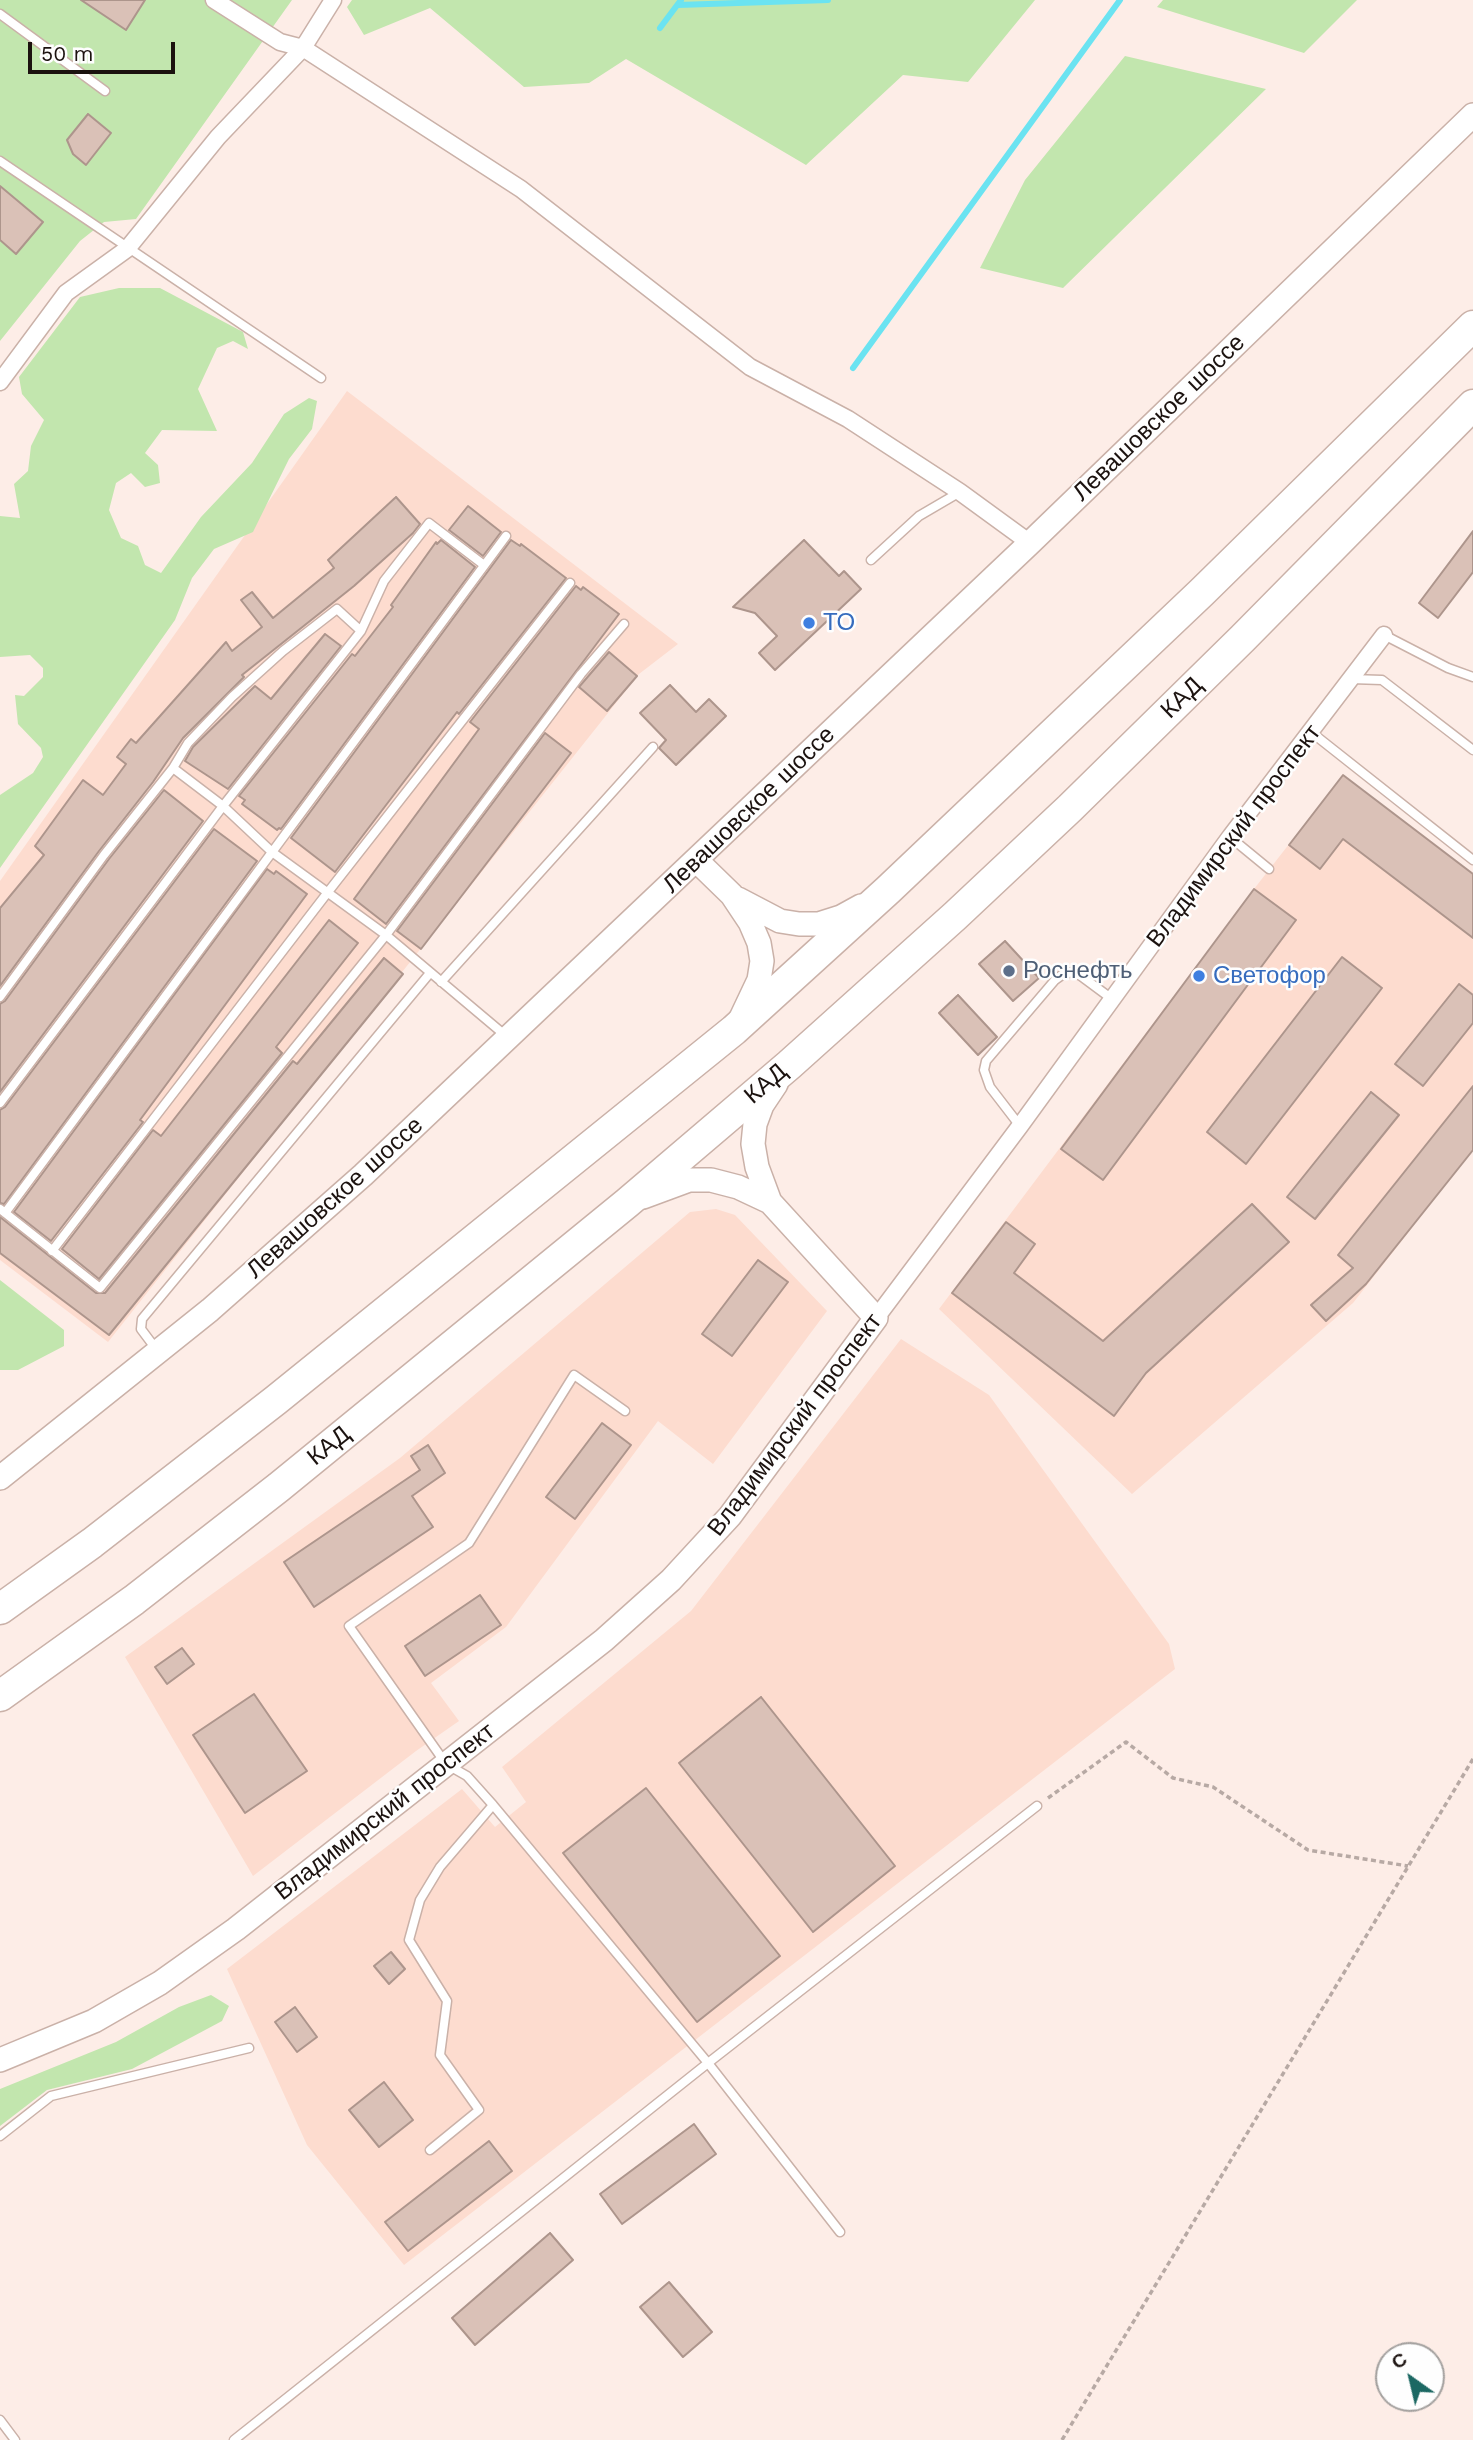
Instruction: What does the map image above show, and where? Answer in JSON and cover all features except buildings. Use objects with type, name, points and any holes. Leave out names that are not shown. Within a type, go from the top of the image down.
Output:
[{"type":"highway","points":[[0,1609],[92,1543],[265,1408],[734,1030],[888,890],[1212,583],[1473,326]]},
{"type":"highway","name":"КАД","points":[[0,1696],[134,1600],[279,1487],[627,1203],[789,1065],[1070,808],[1243,638],[1473,405]]},
{"type":"main road","name":"Левашовское шоссе","points":[[0,1478],[210,1310],[363,1175],[1030,543],[1473,115]]},
{"type":"main road","points":[[696,860],[732,895],[758,912],[780,921],[799,924],[819,924],[841,917],[888,890]]},
{"type":"main road","points":[[732,895],[750,922],[759,943],[762,961],[759,980],[734,1030]]},
{"type":"main road","points":[[789,1065],[762,1105],[755,1124],[753,1144],[757,1167],[770,1202],[876,1318]]},
{"type":"main road","points":[[627,1203],[689,1180],[711,1180],[738,1187],[770,1202]]},
{"type":"main road","name":"Владимирский проспект","points":[[0,2060],[94,2021],[160,1983],[236,1930],[604,1640],[671,1580],[730,1516],[876,1318]]},
{"type":"street","points":[[214,0],[280,42],[303,48],[521,189],[750,368],[848,419],[960,492],[1030,543]]},
{"type":"street","points":[[0,382],[66,293],[127,249],[218,136],[303,48],[333,0]]},
{"type":"street","name":"Владимирский проспект","points":[[876,1318],[1020,1126],[1230,837],[1384,635]]},
{"type":"lane","points":[[0,14],[105,91]]},
{"type":"lane","points":[[0,161],[321,379]]},
{"type":"lane","points":[[871,560],[919,516],[960,492]]},
{"type":"lane","points":[[0,1103],[223,807],[361,631],[384,580],[429,523],[484,565]]},
{"type":"lane","points":[[506,536],[3,1211],[100,1288],[386,935],[581,674],[624,624]]},
{"type":"lane","points":[[52,1251],[328,891],[570,583]]},
{"type":"lane","points":[[0,997],[104,855],[173,768],[188,743],[232,697],[283,651],[337,609],[361,631]]},
{"type":"lane","points":[[1384,635],[1448,668],[1473,677]]},
{"type":"lane","points":[[1351,679],[1382,680],[1473,750]]},
{"type":"lane","points":[[1311,732],[1473,860]]},
{"type":"lane","points":[[441,982],[653,747]]},
{"type":"lane","points":[[173,768],[223,807],[272,852],[386,935],[508,1038]]},
{"type":"lane","points":[[1230,837],[1269,869]]},
{"type":"lane","points":[[1020,1126],[989,1087],[984,1070],[986,1061],[1062,975],[1072,972],[1081,976],[1112,999]]},
{"type":"lane","points":[[158,1352],[141,1329],[142,1319],[430,973]]},
{"type":"lane","points":[[625,1411],[574,1375],[469,1543],[349,1626],[446,1764],[467,1776],[493,1805],[708,2063],[840,2232]]},
{"type":"lane","points":[[430,2150],[479,2110],[440,2055],[447,2001],[409,1940],[420,1900],[440,1867],[493,1805]]},
{"type":"lane","points":[[234,2440],[708,2063],[1037,1806]]},
{"type":"lane","points":[[0,2136],[51,2096],[249,2048]]},
{"type":"lane","points":[[0,2420],[15,2440]]},
{"type":"path","points":[[1037,1806],[1125,1742],[1173,1778],[1213,1787],[1308,1850],[1408,1866]]},
{"type":"path","points":[[1062,2440],[1473,1759]]},
{"type":"shaded area","points":[[347,391],[678,644],[639,674],[108,1342],[0,1260],[0,881]]},
{"type":"shaded area","points":[[1343,775],[1473,874],[1473,1150],[1353,1303],[1132,1494],[939,1309],[1254,889]]},
{"type":"shaded area","points":[[716,1209],[735,1215],[827,1311],[713,1464],[658,1421],[506,1627],[431,1683],[459,1721],[253,1876],[125,1657],[400,1458],[690,1212]]},
{"type":"shaded area","points":[[901,1339],[989,1395],[1169,1644],[1175,1669],[404,2265],[307,2145],[227,1969],[462,1789],[495,1827],[526,1802],[502,1767],[691,1611]]},
{"type":"green space","points":[[0,0],[292,0],[136,219],[104,222],[80,241],[0,341]]},
{"type":"green space","points":[[352,0],[1035,0],[968,82],[903,75],[806,165],[626,59],[589,83],[524,87],[430,8],[364,35],[347,7]]},
{"type":"green space","points":[[1163,0],[1357,0],[1304,53],[1157,7]]},
{"type":"green space","points":[[1125,56],[1266,89],[1063,288],[980,268],[1025,180]]},
{"type":"green space","points":[[119,288],[160,288],[243,332],[248,349],[233,341],[217,348],[198,389],[217,431],[162,430],[145,453],[158,465],[160,483],[145,487],[131,473],[116,483],[109,510],[121,538],[138,546],[145,565],[161,573],[201,517],[252,463],[284,414],[309,398],[317,401],[312,429],[289,459],[253,532],[214,549],[192,578],[175,620],[0,868],[0,795],[33,773],[43,757],[41,748],[18,724],[15,695],[24,696],[43,677],[43,668],[30,655],[0,657],[0,516],[20,518],[14,484],[28,471],[31,446],[44,420],[22,394],[19,377],[80,297]]},
{"type":"green space","points":[[0,1280],[64,1330],[64,1346],[18,1370],[0,1370]]},
{"type":"green space","points":[[211,1995],[229,2006],[222,2021],[132,2069],[47,2090],[0,2126],[0,2089],[116,2042],[179,2007]]},
{"type":"waterway","points":[[660,28],[681,0]]},
{"type":"waterway","points":[[678,5],[828,0]]},
{"type":"waterway","points":[[853,368],[1120,0]]},
{"type":"place","name":"ТО","points":[[809,623]]},
{"type":"place","name":"Роснефть","points":[[1009,971]]},
{"type":"place","name":"Светофор","points":[[1199,976]]}]
